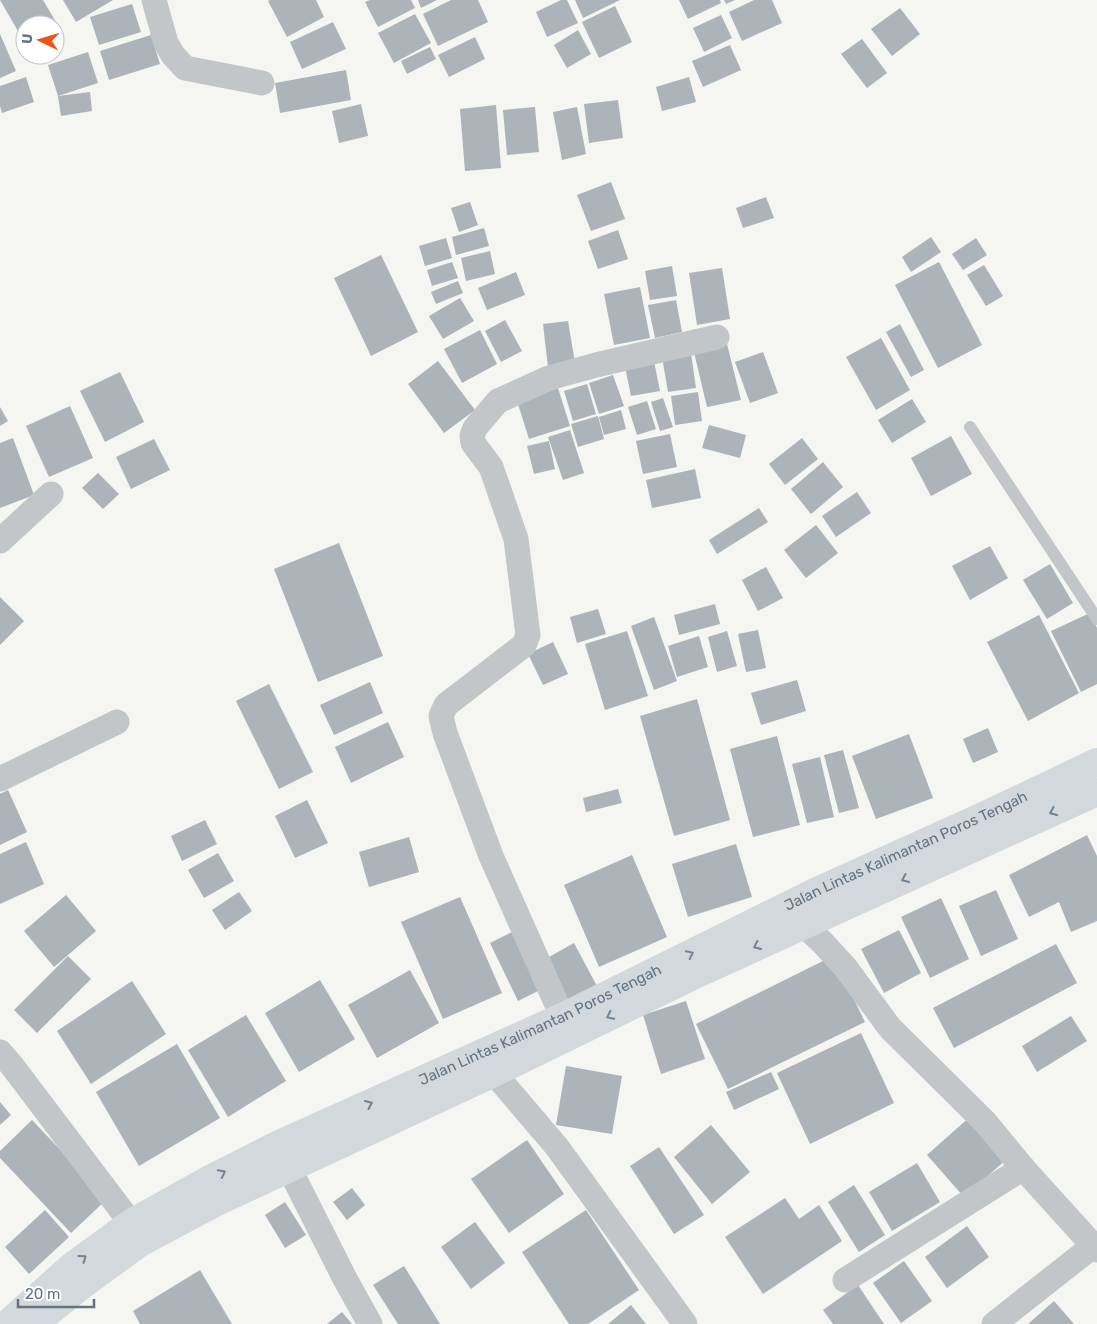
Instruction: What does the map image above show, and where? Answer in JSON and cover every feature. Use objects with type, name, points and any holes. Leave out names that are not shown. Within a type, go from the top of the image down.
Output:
[{"type":"main road","name":"Jalan Lintas Kalimantan Poros Tengah","points":[[7,1324],[72,1266],[135,1233],[216,1202],[494,1073],[566,1026],[783,907],[1097,762]]},
{"type":"main road","name":"Jalan Lintas Kalimantan Poros Tengah","points":[[34,1324],[81,1286],[135,1233],[208,1180],[280,1144],[697,974],[1097,792]]},
{"type":"street","points":[[154,0],[166,43],[173,55],[185,68],[262,83]]},
{"type":"street","points":[[566,1026],[491,856],[445,733],[441,716],[446,705],[524,645],[528,635],[513,528],[491,467],[474,444],[472,436],[475,428],[498,401],[548,378],[717,337]]},
{"type":"street","points":[[0,541],[51,494]]},
{"type":"street","points":[[0,779],[117,722]]},
{"type":"street","points":[[783,907],[822,942],[844,967],[890,1028],[985,1122],[1023,1168],[1095,1248],[994,1324]]},
{"type":"street","points":[[0,1052],[13,1066],[135,1233]]},
{"type":"street","points":[[494,1073],[556,1148],[685,1324]]},
{"type":"street","points":[[289,1168],[344,1278],[370,1324]]},
{"type":"street","points":[[845,1280],[1023,1168]]},
{"type":"lane","points":[[970,426],[1097,619]]},
{"type":"building","points":[[0,0],[43,0],[52,15],[15,15],[15,26]]},
{"type":"building","points":[[63,0],[113,0],[76,22]]},
{"type":"building","points":[[316,0],[324,17],[287,37],[268,1]]},
{"type":"building","points":[[370,0],[411,0],[415,8],[378,27],[365,2]]},
{"type":"building","points":[[418,0],[437,0],[421,8]]},
{"type":"building","points":[[451,0],[478,0],[488,22],[438,46],[423,14]]},
{"type":"building","points":[[561,0],[567,0],[578,23],[547,37],[536,12]]},
{"type":"building","points":[[575,0],[620,0],[583,18]]},
{"type":"building","points":[[679,0],[720,0],[721,3],[688,19]]},
{"type":"building","points":[[724,0],[735,0],[726,4]]},
{"type":"building","points":[[754,0],[772,0],[782,23],[742,41],[729,12]]},
{"type":"building","points":[[132,4],[141,32],[99,45],[90,17]]},
{"type":"building","points":[[615,6],[632,42],[599,58],[582,22]]},
{"type":"building","points":[[900,8],[920,34],[892,56],[871,29]]},
{"type":"building","points":[[415,14],[431,43],[394,63],[378,33]]},
{"type":"building","points":[[721,15],[732,38],[704,52],[693,28]]},
{"type":"building","points":[[333,22],[346,49],[302,69],[290,42]]},
{"type":"building","points":[[578,30],[591,54],[567,68],[554,45]]},
{"type":"building","points":[[0,34],[16,71],[0,78]]},
{"type":"building","points":[[151,35],[160,64],[109,80],[100,51]]},
{"type":"building","points":[[475,37],[485,59],[449,77],[438,55]]},
{"type":"building","points":[[862,39],[887,73],[867,88],[841,54]]},
{"type":"building","points":[[730,45],[741,70],[703,87],[692,61]]},
{"type":"building","points":[[430,47],[436,59],[407,74],[401,61]]},
{"type":"building","points":[[88,52],[98,83],[58,96],[48,65],[65,65],[65,59]]},
{"type":"building","points":[[346,70],[351,100],[280,113],[275,83]]},
{"type":"building","points":[[26,77],[34,102],[2,113],[0,86]]},
{"type":"building","points":[[689,77],[696,102],[662,111],[656,87]]},
{"type":"building","points":[[90,92],[92,111],[61,116],[58,96]]},
{"type":"building","points":[[618,100],[623,138],[589,143],[584,104]]},
{"type":"building","points":[[361,104],[368,136],[339,143],[332,111]]},
{"type":"building","points":[[496,105],[501,168],[465,171],[460,109]]},
{"type":"building","points":[[535,107],[539,152],[507,155],[503,110]]},
{"type":"building","points":[[577,107],[586,154],[562,160],[553,112]]},
{"type":"building","points":[[611,182],[625,219],[591,231],[577,195]]},
{"type":"building","points":[[766,197],[774,218],[743,228],[736,208]]},
{"type":"building","points":[[470,202],[478,225],[459,232],[451,208]]},
{"type":"building","points":[[484,228],[489,246],[456,255],[452,237]]},
{"type":"building","points":[[618,230],[628,259],[598,269],[588,241]]},
{"type":"building","points":[[931,237],[941,252],[911,272],[902,257]]},
{"type":"building","points":[[446,238],[452,258],[425,266],[419,246]]},
{"type":"building","points":[[976,238],[987,255],[963,270],[952,254]]},
{"type":"building","points":[[490,251],[495,274],[466,281],[461,258]]},
{"type":"building","points":[[381,255],[418,332],[371,356],[334,278]]},
{"type":"building","points":[[452,262],[458,278],[432,286],[427,270]]},
{"type":"building","points":[[939,262],[982,345],[938,368],[895,285]]},
{"type":"building","points":[[984,265],[1003,296],[986,306],[967,275]]},
{"type":"building","points":[[672,266],[677,296],[650,300],[645,271]]},
{"type":"building","points":[[722,268],[730,319],[697,325],[689,273]]},
{"type":"building","points":[[516,272],[525,295],[487,310],[478,288]]},
{"type":"building","points":[[458,281],[463,293],[436,304],[431,292]]},
{"type":"building","points":[[640,287],[650,338],[614,345],[604,294]]},
{"type":"building","points":[[460,298],[474,321],[443,339],[429,316]]},
{"type":"building","points":[[676,300],[682,332],[655,338],[648,305]]},
{"type":"building","points":[[505,320],[522,351],[501,362],[485,331]]},
{"type":"building","points":[[568,321],[575,363],[548,367],[543,324]]},
{"type":"building","points":[[900,324],[924,370],[911,377],[886,332]]},
{"type":"building","points":[[480,330],[497,364],[462,383],[444,349]]},
{"type":"building","points":[[881,338],[910,390],[876,410],[846,357]]},
{"type":"building","points":[[726,340],[741,400],[707,407],[693,348]]},
{"type":"building","points":[[763,352],[778,393],[750,403],[735,362]]},
{"type":"building","points":[[691,353],[696,388],[668,392],[662,357]]},
{"type":"building","points":[[653,356],[660,391],[631,396],[624,362]]},
{"type":"building","points":[[438,361],[475,410],[444,433],[408,384]]},
{"type":"building","points":[[120,372],[144,422],[105,442],[80,391]]},
{"type":"building","points":[[613,375],[624,406],[599,414],[589,383]]},
{"type":"building","points":[[587,384],[596,414],[573,421],[564,391]]},
{"type":"building","points":[[558,388],[570,426],[529,439],[517,401]]},
{"type":"building","points":[[698,392],[702,421],[675,425],[671,396]]},
{"type":"building","points":[[663,398],[673,427],[660,431],[651,402]]},
{"type":"building","points":[[912,399],[926,422],[892,443],[878,420]]},
{"type":"building","points":[[647,401],[656,429],[637,435],[628,407]]},
{"type":"building","points":[[70,406],[93,458],[49,477],[26,426]]},
{"type":"building","points":[[0,407],[8,421],[0,426]]},
{"type":"building","points":[[621,410],[626,429],[604,435],[599,417]]},
{"type":"building","points":[[598,416],[604,439],[578,447],[571,424]]},
{"type":"building","points":[[709,425],[746,435],[740,458],[702,448]]},
{"type":"building","points":[[570,430],[584,473],[563,480],[548,437]]},
{"type":"building","points":[[670,434],[677,467],[643,474],[636,441]]},
{"type":"building","points":[[951,436],[972,474],[931,496],[911,458]]},
{"type":"building","points":[[13,438],[34,495],[0,508],[0,443]]},
{"type":"building","points":[[802,438],[818,459],[785,485],[769,464]]},
{"type":"building","points":[[154,439],[170,470],[131,489],[116,457]]},
{"type":"building","points":[[549,441],[555,469],[534,474],[527,446]]},
{"type":"building","points":[[823,462],[843,487],[811,514],[791,489]]},
{"type":"building","points":[[695,469],[701,498],[652,508],[646,480]]},
{"type":"building","points":[[98,473],[119,494],[103,509],[82,488]]},
{"type":"building","points":[[857,492],[871,513],[836,537],[822,516]]},
{"type":"building","points":[[759,508],[768,522],[717,554],[709,540]]},
{"type":"building","points":[[816,525],[838,553],[806,578],[784,550]]},
{"type":"building","points":[[339,543],[383,656],[318,682],[274,569]]},
{"type":"building","points":[[990,546],[1008,578],[970,600],[952,566]]},
{"type":"building","points":[[1050,564],[1073,603],[1047,619],[1023,580]]},
{"type":"building","points":[[766,567],[783,598],[758,611],[742,580]]},
{"type":"building","points":[[0,597],[24,621],[0,645]]},
{"type":"building","points":[[715,604],[720,624],[679,635],[674,615]]},
{"type":"building","points":[[598,609],[606,634],[577,643],[570,617]]},
{"type":"building","points":[[1090,613],[1097,628],[1097,684],[1081,692],[1051,631]]},
{"type":"building","points":[[1039,615],[1079,693],[1028,721],[987,642]]},
{"type":"building","points":[[654,617],[677,681],[654,690],[631,626]]},
{"type":"building","points":[[758,630],[766,668],[746,672],[738,634]]},
{"type":"building","points":[[627,631],[648,696],[605,710],[585,644]]},
{"type":"building","points":[[727,631],[737,666],[717,672],[708,637]]},
{"type":"building","points":[[699,636],[708,667],[677,677],[668,646]]},
{"type":"building","points":[[553,642],[568,674],[543,685],[528,654]]},
{"type":"building","points":[[797,680],[806,711],[761,725],[751,693]]},
{"type":"building","points":[[370,682],[383,713],[334,735],[320,705]]},
{"type":"building","points":[[269,684],[313,772],[279,789],[236,701]]},
{"type":"building","points":[[697,699],[730,820],[674,836],[640,716]]},
{"type":"building","points":[[388,722],[404,757],[351,783],[335,747]]},
{"type":"building","points":[[988,728],[998,752],[973,763],[963,739]]},
{"type":"building","points":[[909,734],[933,798],[876,819],[852,756]]},
{"type":"building","points":[[777,736],[800,825],[753,837],[730,749]]},
{"type":"building","points":[[843,750],[859,808],[839,813],[824,755]]},
{"type":"building","points":[[820,757],[834,817],[807,823],[792,764]]},
{"type":"building","points":[[618,789],[622,803],[586,812],[583,798]]},
{"type":"building","points":[[8,790],[27,832],[0,845],[0,794]]},
{"type":"building","points":[[307,800],[328,843],[295,858],[275,816]]},
{"type":"building","points":[[205,820],[217,844],[182,861],[171,836]]},
{"type":"building","points":[[1087,835],[1097,856],[1097,921],[1071,932],[1059,902],[1029,917],[1009,875]]},
{"type":"building","points":[[409,837],[419,872],[369,887],[359,852]]},
{"type":"building","points":[[26,842],[44,884],[0,904],[0,854]]},
{"type":"building","points":[[736,844],[752,897],[688,917],[672,864]]},
{"type":"building","points":[[218,853],[234,881],[204,898],[188,870]]},
{"type":"building","points":[[632,855],[667,937],[599,967],[564,885]]},
{"type":"building","points":[[996,890],[1018,939],[981,956],[959,906]]},
{"type":"building","points":[[239,892],[252,911],[225,930],[212,910]]},
{"type":"building","points":[[66,895],[96,931],[54,967],[24,931]]},
{"type":"building","points":[[460,897],[502,993],[443,1019],[401,922]]},
{"type":"building","points":[[941,898],[969,959],[930,978],[901,917]]},
{"type":"building","points":[[899,930],[921,973],[884,993],[861,949]]},
{"type":"building","points":[[514,931],[542,989],[518,1001],[490,943]]},
{"type":"building","points":[[574,943],[598,988],[564,1006],[540,962]]},
{"type":"building","points":[[1056,944],[1077,983],[954,1048],[933,1008]]},
{"type":"building","points":[[68,956],[91,979],[37,1033],[14,1010]]},
{"type":"building","points":[[833,956],[865,1022],[728,1089],[696,1024]]},
{"type":"building","points":[[410,970],[439,1023],[377,1058],[348,1005]]},
{"type":"building","points":[[320,980],[355,1039],[299,1072],[265,1013]]},
{"type":"building","points":[[132,981],[166,1034],[91,1084],[57,1031]]},
{"type":"building","points":[[686,1001],[705,1059],[661,1074],[643,1015]]},
{"type":"building","points":[[246,1015],[286,1081],[228,1117],[188,1050]]},
{"type":"building","points":[[1071,1016],[1087,1041],[1037,1072],[1022,1046]]},
{"type":"building","points":[[861,1033],[894,1103],[810,1144],[777,1073]]},
{"type":"building","points":[[177,1044],[220,1118],[139,1166],[96,1092]]},
{"type":"building","points":[[566,1066],[622,1076],[612,1134],[556,1125]]},
{"type":"building","points":[[771,1072],[779,1089],[734,1110],[726,1092]]},
{"type":"building","points":[[0,1102],[11,1115],[0,1125]]},
{"type":"building","points":[[972,1115],[1009,1157],[964,1197],[927,1155]]},
{"type":"building","points":[[32,1120],[107,1199],[71,1233],[0,1158],[0,1151]]},
{"type":"building","points":[[711,1125],[750,1172],[712,1204],[674,1157]]},
{"type":"building","points":[[527,1140],[564,1194],[509,1233],[471,1179]]},
{"type":"building","points":[[659,1147],[704,1215],[674,1234],[630,1166]]},
{"type":"building","points":[[917,1163],[940,1202],[892,1231],[869,1192]]},
{"type":"building","points":[[854,1185],[885,1235],[859,1252],[828,1202]]},
{"type":"building","points":[[352,1188],[365,1205],[347,1220],[333,1202]]},
{"type":"building","points":[[785,1198],[799,1219],[819,1205],[842,1241],[763,1294],[725,1237]]},
{"type":"building","points":[[285,1202],[306,1235],[285,1248],[265,1215]]},
{"type":"building","points":[[45,1210],[69,1237],[29,1274],[5,1247]]},
{"type":"building","points":[[586,1210],[639,1290],[588,1324],[569,1324],[522,1252]]},
{"type":"building","points":[[475,1222],[505,1263],[471,1289],[441,1247]]},
{"type":"building","points":[[967,1226],[989,1257],[947,1288],[925,1257]]},
{"type":"building","points":[[904,1261],[932,1301],[901,1323],[873,1283]]},
{"type":"building","points":[[404,1266],[440,1324],[398,1324],[373,1285]]},
{"type":"building","points":[[200,1270],[232,1324],[140,1324],[133,1311]]},
{"type":"building","points":[[858,1285],[884,1324],[833,1324],[823,1310]]},
{"type":"building","points":[[1054,1301],[1074,1324],[1028,1324]]},
{"type":"building","points":[[631,1305],[646,1324],[608,1324]]},
{"type":"building","points":[[342,1312],[352,1324],[327,1324]]}]
